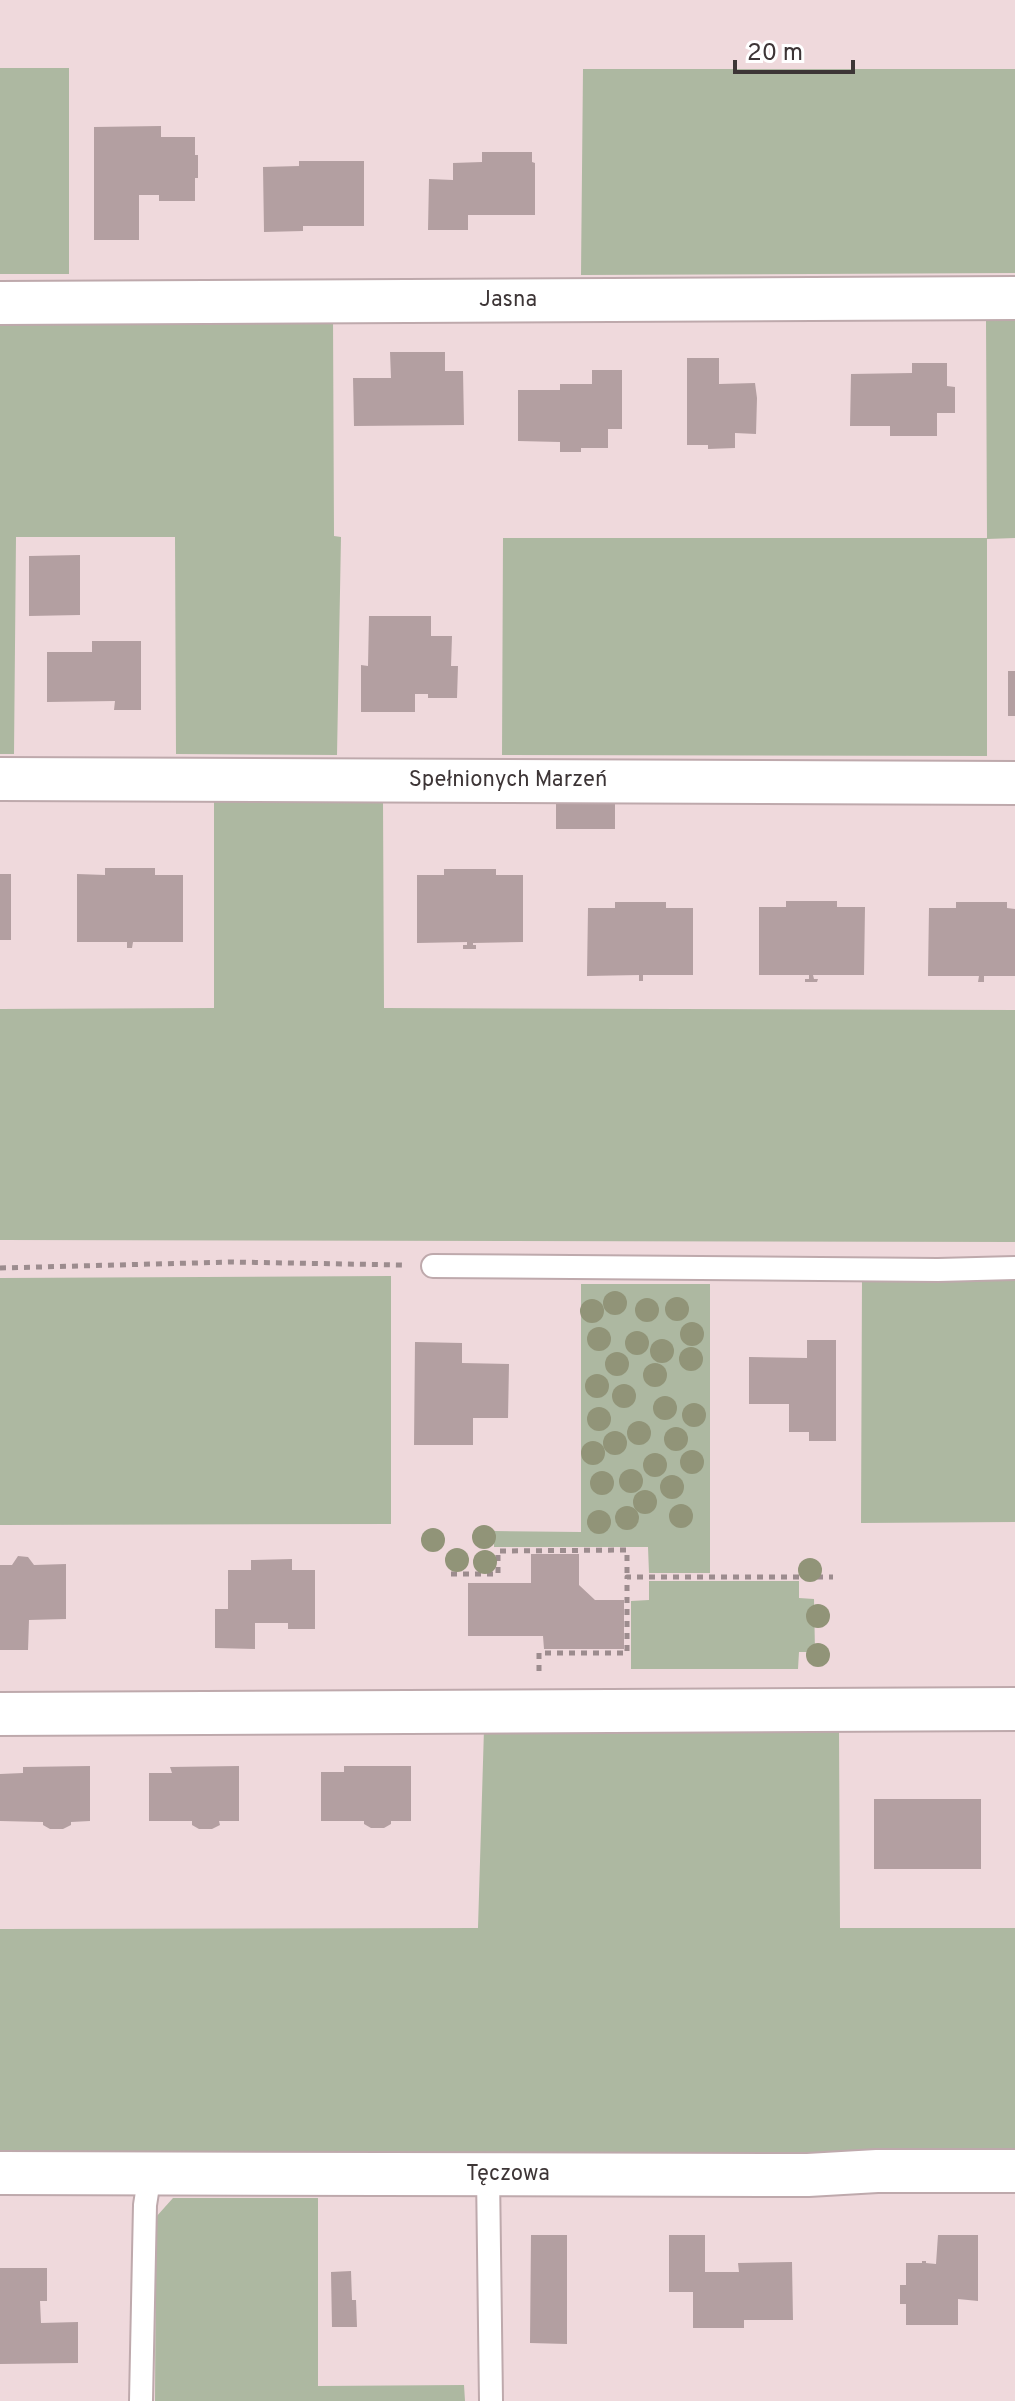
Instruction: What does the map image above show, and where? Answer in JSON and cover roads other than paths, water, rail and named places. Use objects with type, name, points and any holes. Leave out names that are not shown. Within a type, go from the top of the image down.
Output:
[{"type":"street","name":"Jasna","points":[[0,303],[1015,298]]},
{"type":"street","name":"Spełnionych Marzeń","points":[[0,779],[1015,783]]},
{"type":"street","points":[[0,1714],[1015,1709]]},
{"type":"street","name":"Tęczowa","points":[[0,2173],[808,2175],[877,2171],[1015,2171]]},
{"type":"lane","points":[[433,1266],[1015,1268]]},
{"type":"lane","points":[[141,2401],[145,2205],[150,2173]]},
{"type":"lane","points":[[488,2174],[491,2401]]}]
